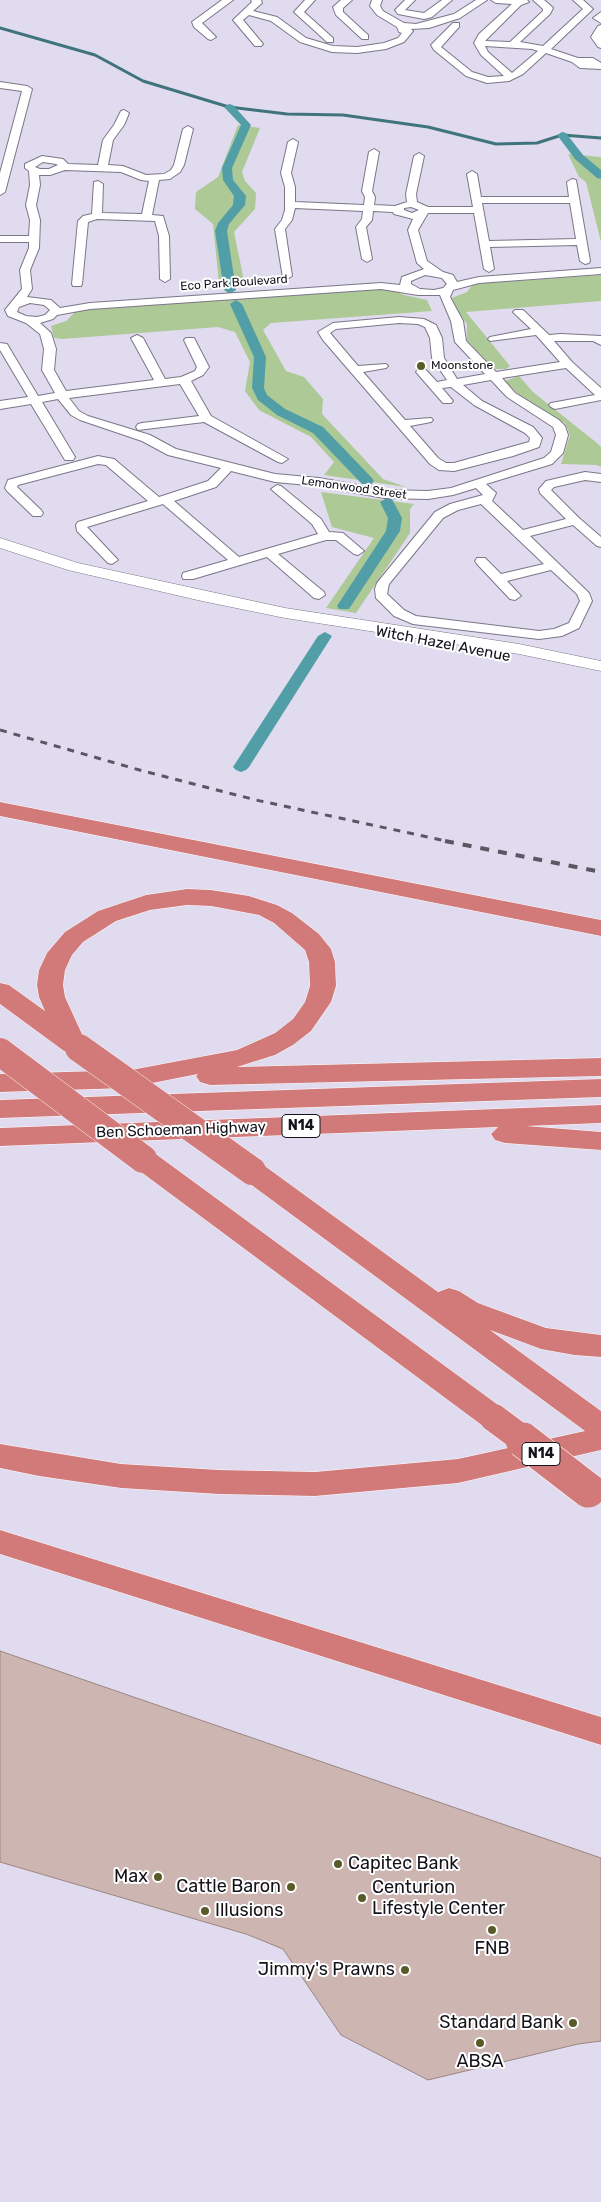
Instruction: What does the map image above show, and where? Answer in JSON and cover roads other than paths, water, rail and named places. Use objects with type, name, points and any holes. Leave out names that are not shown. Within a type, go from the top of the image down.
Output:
[{"type":"highway","points":[[0,809],[601,928]]},
{"type":"highway","points":[[76,1046],[52,997],[50,985],[52,970],[60,953],[74,937],[107,916],[127,908],[167,899],[187,897],[230,900],[268,910],[283,918],[310,939],[318,949],[322,962],[323,986],[318,1002],[302,1025],[284,1039],[265,1049],[243,1057],[127,1078]]},
{"type":"highway","points":[[0,992],[297,1203],[351,1245],[601,1427]]},
{"type":"highway","name":"N14","points":[[0,1052],[494,1418],[594,1495]]},
{"type":"highway","points":[[0,1083],[127,1078],[601,1067]]},
{"type":"highway","points":[[0,1072],[107,1140],[143,1159]]},
{"type":"highway","name":"Ben Schoeman Highway","points":[[0,1109],[601,1088]]},
{"type":"highway","name":"Ben Schoeman Highway","points":[[0,1137],[601,1114]]},
{"type":"highway","points":[[56,1135],[290,1137],[516,1134],[601,1141]]},
{"type":"highway","points":[[297,1203],[467,1310],[541,1338],[574,1344],[601,1346]]},
{"type":"highway","points":[[0,1456],[39,1464],[121,1476],[219,1482],[315,1484],[458,1471],[601,1439]]},
{"type":"highway","points":[[0,1542],[601,1731]]},
{"type":"street","points":[[210,37],[197,25],[197,22],[228,0]]},
{"type":"street","points":[[256,0],[257,3],[238,20],[258,44]]},
{"type":"street","points":[[310,0],[299,12],[330,40]]},
{"type":"street","points":[[348,0],[338,7],[339,13],[365,37]]},
{"type":"street","points":[[377,0],[376,6],[380,13],[409,28],[457,16],[482,0]]},
{"type":"street","points":[[410,0],[400,10],[401,12],[424,16],[429,15],[447,0]]},
{"type":"street","points":[[496,0],[518,3],[538,0],[548,8],[547,12],[514,44]]},
{"type":"street","points":[[456,25],[436,45],[439,50],[476,77],[494,80],[511,77],[520,72],[588,8],[578,0]]},
{"type":"street","points":[[511,77],[484,53],[479,43],[482,36],[518,3]]},
{"type":"street","points":[[247,12],[274,18],[298,37],[322,47],[357,50],[395,43],[406,36],[409,28]]},
{"type":"street","points":[[601,15],[598,18],[601,20]]},
{"type":"street","points":[[601,28],[596,37],[601,45]]},
{"type":"street","points":[[298,37],[321,33]]},
{"type":"street","points":[[479,43],[514,44],[544,49],[578,61],[580,65],[597,62]]},
{"type":"street","points":[[0,85],[27,89],[6,159],[0,192]]},
{"type":"street","points":[[102,168],[108,140],[119,125],[124,113]]},
{"type":"street","points":[[35,184],[50,172],[63,167],[127,170],[140,176],[154,179],[166,177],[175,172],[179,165],[188,129]]},
{"type":"street","points":[[287,276],[280,229],[287,220],[290,205],[290,187],[286,173],[293,142]]},
{"type":"street","points":[[367,259],[361,227],[366,222],[370,197],[367,191],[374,152]]},
{"type":"street","points":[[412,204],[411,194],[419,156]]},
{"type":"street","points":[[6,159],[50,172]]},
{"type":"street","points":[[0,315],[15,309],[27,289],[25,270],[33,252],[35,220],[31,205],[35,184],[32,168],[36,160],[47,159],[59,161],[63,164],[63,167]]},
{"type":"street","points":[[472,174],[488,269]]},
{"type":"street","points":[[147,216],[154,179]]},
{"type":"street","points":[[572,182],[586,262]]},
{"type":"street","points":[[97,216],[98,184]]},
{"type":"street","points":[[290,205],[423,212],[477,205],[575,200]]},
{"type":"street","points":[[448,307],[435,296],[411,290],[406,286],[405,282],[416,269],[401,212],[403,205],[422,206],[423,212],[413,230],[422,263],[452,280],[449,289]]},
{"type":"street","points":[[77,284],[83,221],[84,219],[97,216],[147,216],[158,218],[161,223],[164,246],[165,279]]},
{"type":"street","points":[[0,239],[34,240]]},
{"type":"street","points":[[484,244],[582,242]]},
{"type":"street","points":[[426,293],[449,289],[479,280],[601,271]]},
{"type":"street","name":"Eco Park Boulevard","points":[[381,286],[424,272],[442,274]]},
{"type":"street","points":[[442,274],[479,280]]},
{"type":"street","name":"Eco Park Boulevard","points":[[49,308],[381,286],[411,290]]},
{"type":"street","points":[[27,289],[49,308]]},
{"type":"street","name":"Lemonwood Street","points":[[49,308],[45,333],[50,349],[48,370],[71,410],[84,418],[146,438],[172,452],[275,478],[319,482],[395,495],[439,494],[548,461],[555,456],[562,441],[562,435],[555,422],[517,400],[461,342],[457,321],[448,307],[445,297],[449,289]]},
{"type":"street","points":[[0,310],[49,308]]},
{"type":"street","points":[[30,320],[49,308]]},
{"type":"street","points":[[15,309],[45,333]]},
{"type":"street","points":[[519,312],[548,340],[568,364],[599,391]]},
{"type":"street","points":[[420,320],[430,325],[434,331],[438,358],[454,383],[478,403],[529,430],[536,438],[535,444],[464,465],[447,467],[434,461],[355,370],[327,338],[324,332],[325,329],[352,324],[420,320]]},
{"type":"street","points":[[494,339],[539,331]]},
{"type":"street","points":[[548,340],[561,337],[596,338],[601,342]]},
{"type":"street","points":[[137,338],[161,383]]},
{"type":"street","points":[[0,405],[62,395],[184,380],[199,373],[203,367],[190,340]]},
{"type":"street","points":[[2,346],[69,457]]},
{"type":"street","points":[[434,386],[568,364]]},
{"type":"street","points":[[355,370],[382,366]]},
{"type":"street","points":[[422,372],[447,400]]},
{"type":"street","points":[[184,380],[206,418],[282,459]]},
{"type":"street","points":[[556,405],[599,391]]},
{"type":"street","points":[[142,427],[206,418]]},
{"type":"street","points":[[401,424],[427,420]]},
{"type":"street","points":[[37,513],[11,488],[12,483],[98,460],[110,462],[236,561]]},
{"type":"street","points":[[112,560],[81,528],[82,525],[89,521],[209,486],[228,466]]},
{"type":"street","points":[[601,478],[585,476],[558,482],[546,487],[546,494],[601,543]]},
{"type":"street","points":[[477,483],[490,493],[489,497],[484,500],[454,507],[440,515],[383,583],[381,595],[398,612],[414,620],[546,635],[557,633],[574,625],[586,601],[583,593],[523,534],[484,500]]},
{"type":"street","points":[[277,489],[317,522],[325,536]]},
{"type":"street","points":[[523,534],[575,521]]},
{"type":"street","points":[[188,576],[325,536],[338,536],[358,551]]},
{"type":"street","name":"Witch Hazel Avenue","points":[[0,537],[25,550]]},
{"type":"street","name":"Witch Hazel Avenue","points":[[0,543],[74,567],[285,613],[528,651],[601,666]]},
{"type":"street","points":[[269,552],[318,595]]},
{"type":"street","points":[[480,562],[515,596]]},
{"type":"street","points":[[498,579],[554,565]]},
{"type":"street","name":"Witch Hazel Avenue","points":[[285,613],[302,618],[601,673]]},
{"type":"waterway","points":[[0,28],[95,55],[143,81],[229,107],[287,114],[343,115],[428,127],[496,144],[537,143],[562,135],[601,138]]},
{"type":"waterway","points":[[229,107],[246,125],[227,168],[228,180],[240,196],[239,205],[224,223],[221,231],[230,290]]},
{"type":"waterway","points":[[562,135],[579,157],[601,176]]},
{"type":"waterway","points":[[236,304],[260,357],[258,388],[262,397],[281,412],[318,430],[367,481]]},
{"type":"waterway","points":[[344,606],[393,531],[395,518],[387,502]]},
{"type":"waterway","points":[[241,767],[325,636]]},
{"type":"railway","points":[[0,730],[143,771],[256,800],[451,842]]},
{"type":"railway","points":[[445,841],[601,872]]},
{"type":"place","name":"Moonstone","points":[[421,366]]},
{"type":"place","name":"Capitec Bank","points":[[338,1864]]},
{"type":"place","name":"Max","points":[[158,1877]]},
{"type":"place","name":"Cattle Baron","points":[[291,1887]]},
{"type":"place","name":"Centurion Lifestyle Center","points":[[362,1898]]},
{"type":"place","name":"Illusions","points":[[205,1911]]},
{"type":"place","name":"FNB","points":[[492,1930]]},
{"type":"place","name":"Jimmy's Prawns","points":[[405,1970]]},
{"type":"place","name":"Standard Bank","points":[[573,2023]]},
{"type":"place","name":"ABSA","points":[[480,2043]]}]
